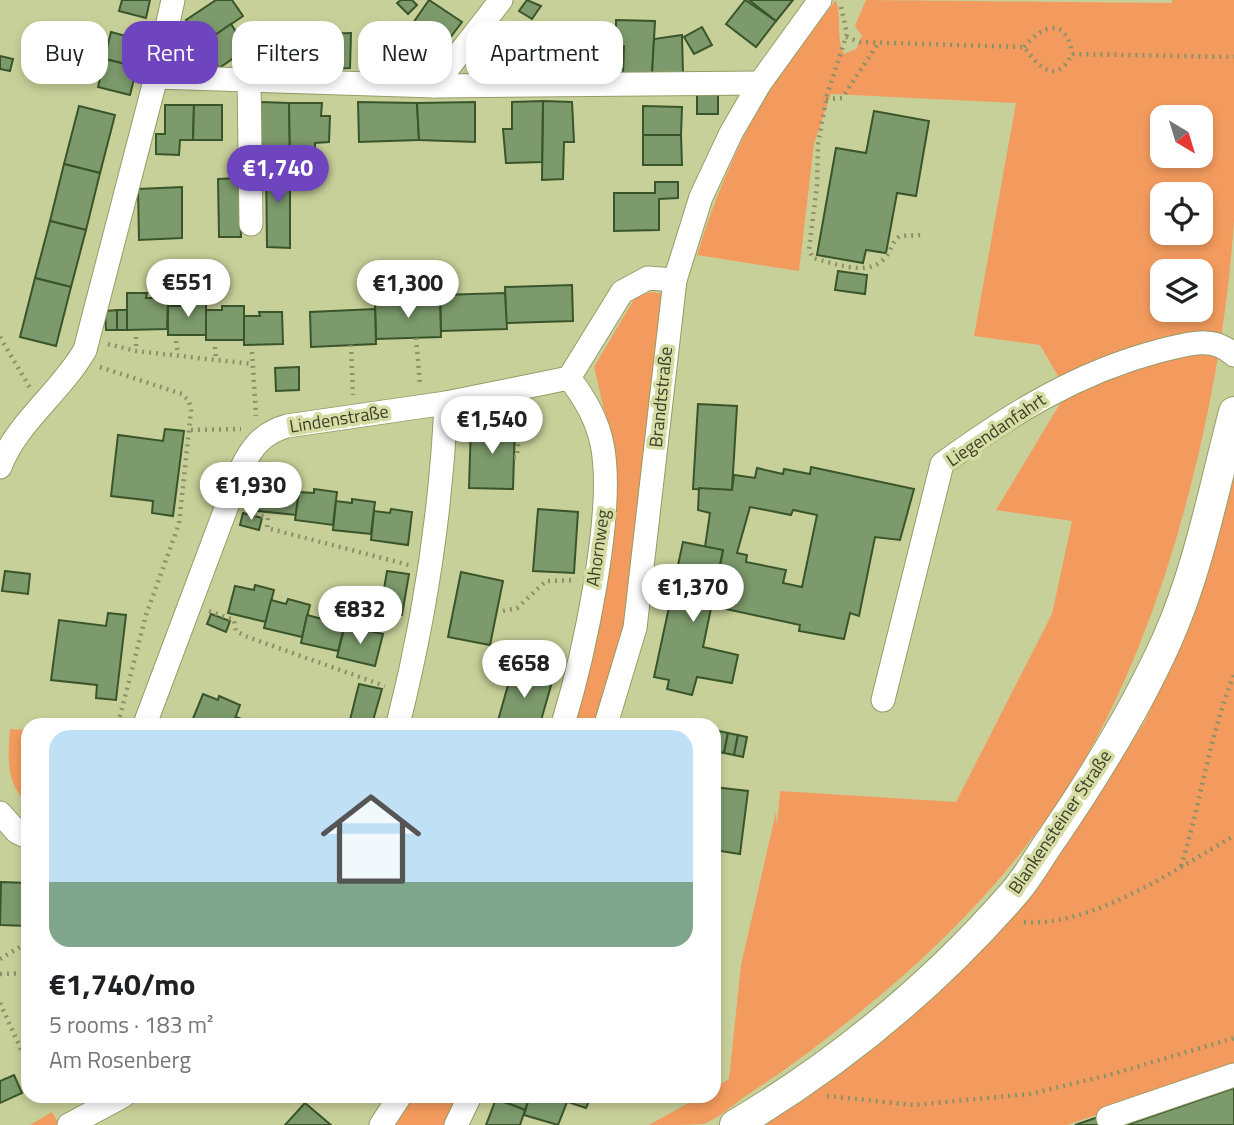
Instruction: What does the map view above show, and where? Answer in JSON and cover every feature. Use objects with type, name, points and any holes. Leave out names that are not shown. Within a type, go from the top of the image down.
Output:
[{"type":"main road","name":"Blankensteiner Straße","points":[[735,1125],[790,1092],[915,995],[1016,890],[1075,805],[1129,716],[1167,639],[1197,557],[1234,412]]},
{"type":"street","points":[[168,21],[173,0]]},
{"type":"street","points":[[434,86],[501,0]]},
{"type":"street","name":"Brandtstraße","points":[[608,718],[635,628],[675,280],[701,197],[760,83],[820,0]]},
{"type":"street","points":[[344,83],[434,86],[760,83]]},
{"type":"street","points":[[0,467],[12,443],[81,357],[92,330],[154,84]]},
{"type":"street","points":[[249,84],[251,224]]},
{"type":"street","points":[[569,378],[622,292],[648,278],[675,280]]},
{"type":"street","name":"Liegendanfahrt","points":[[883,700],[942,464],[1037,401],[1077,378],[1121,361],[1204,341],[1228,349],[1234,355]]},
{"type":"street","name":"Lindenstraße","points":[[264,437],[287,426],[435,405],[569,378]]},
{"type":"street","name":"Ahornweg","points":[[564,718],[594,580],[606,495],[603,445],[589,405],[569,378]]},
{"type":"street","points":[[400,718],[424,614],[443,480],[435,405]]},
{"type":"street","points":[[147,718],[248,454],[264,437]]},
{"type":"street","points":[[0,813],[21,834]]},
{"type":"street","points":[[1108,1118],[1234,1075]]},
{"type":"street","points":[[69,1125],[110,1103]]},
{"type":"street","points":[[381,1125],[395,1103]]},
{"type":"street","points":[[456,1125],[467,1103]]},
{"type":"path","points":[[840,0],[846,37],[826,99],[818,144],[817,186],[809,250],[813,258],[852,268],[872,267],[884,259],[900,236],[923,235]]},
{"type":"path","points":[[846,37],[860,42],[1024,47],[1046,70],[1058,71],[1066,66],[1072,54],[1071,43],[1063,32],[1054,27],[1042,29],[1024,47]]},
{"type":"path","points":[[826,99],[842,98],[879,42]]},
{"type":"path","points":[[1072,54],[1234,57]]},
{"type":"path","points":[[92,330],[109,345],[136,351],[252,365]]},
{"type":"path","points":[[0,337],[41,408]]},
{"type":"path","points":[[136,337],[136,351]]},
{"type":"path","points":[[416,338],[435,405]]},
{"type":"path","points":[[176,341],[178,355]]},
{"type":"path","points":[[351,345],[354,416]]},
{"type":"path","points":[[215,347],[216,360]]},
{"type":"path","points":[[252,352],[255,414],[264,437]]},
{"type":"path","points":[[81,357],[107,370],[182,394],[191,407],[191,430],[179,524],[146,615],[120,718]]},
{"type":"path","points":[[514,457],[517,457],[520,403],[517,388]]},
{"type":"path","points":[[191,430],[237,428],[264,437]]},
{"type":"path","points":[[228,506],[268,518],[267,528],[388,560]]},
{"type":"path","points":[[503,611],[517,608],[546,581],[594,580]]},
{"type":"path","points":[[190,604],[234,620],[236,631],[245,636],[354,677],[406,692]]},
{"type":"path","points":[[1180,867],[1194,825],[1217,721],[1234,675]]},
{"type":"path","points":[[991,918],[1045,924],[1084,912],[1180,867],[1234,836]]},
{"type":"path","points":[[0,959],[21,946]]},
{"type":"path","points":[[0,974],[21,973]]},
{"type":"path","points":[[0,1003],[21,1049]]},
{"type":"path","points":[[790,1092],[914,1105],[1030,1094],[1113,1074],[1234,1038]]},
{"type":"shaded area","points":[[836,0],[844,54],[856,49],[862,36],[855,26],[866,0],[1172,3],[1172,0],[1234,0],[1234,221],[1227,292],[1201,443],[1182,519],[1158,595],[1130,667],[1098,735],[1040,828],[993,887],[941,941],[885,992],[814,1048],[704,1124],[649,1125],[688,1103],[721,1103],[721,1084],[729,1079],[741,965],[776,812],[777,827],[780,791],[956,802],[1052,614],[1072,521],[996,510],[1067,392],[1040,345],[974,336],[1016,103],[831,94],[814,144],[799,271],[697,255],[740,144],[781,71]]},
{"type":"shaded area","points":[[653,292],[663,294],[625,632],[599,718],[573,718],[614,452],[594,367],[636,296]]},
{"type":"shaded area","points":[[1234,460],[1234,1068],[1067,1125],[761,1125],[1028,895],[1089,810],[1145,721],[1183,638]]},
{"type":"shaded area","points":[[10,729],[21,730],[21,796],[12,779],[9,759]]},
{"type":"shaded area","points":[[403,1103],[460,1103],[449,1125],[389,1125]]},
{"type":"shaded area","points":[[52,1112],[59,1125],[30,1125]]},
{"type":"building","points":[[122,0],[150,0],[146,18],[119,11]]},
{"type":"building","points":[[216,0],[232,0],[243,16],[218,33],[218,21],[186,20]]},
{"type":"building","points":[[401,0],[412,0],[417,5],[408,14],[397,3]]},
{"type":"building","points":[[429,0],[462,22],[452,35],[452,21],[414,21]]},
{"type":"building","points":[[527,0],[541,6],[532,19],[519,11]]},
{"type":"building","points":[[745,0],[776,21],[756,47],[726,24]]},
{"type":"building","points":[[749,0],[793,0],[776,21]]},
{"type":"building","points":[[616,20],[655,21],[652,75],[623,75],[623,21]]},
{"type":"building","points":[[232,26],[232,59],[219,68],[218,67],[218,33]]},
{"type":"building","points":[[702,27],[712,45],[694,54],[684,37]]},
{"type":"building","points":[[111,32],[122,35],[122,63],[108,60]]},
{"type":"building","points":[[344,33],[351,33],[350,68],[344,68]]},
{"type":"building","points":[[682,35],[683,74],[652,75],[654,39]]},
{"type":"building","points":[[0,56],[13,59],[10,71],[0,69]]},
{"type":"building","points":[[108,60],[122,63],[122,84],[133,84],[130,95],[98,87],[99,84],[108,84]]},
{"type":"building","points":[[697,95],[718,95],[718,114],[697,114]]},
{"type":"building","points":[[543,101],[572,102],[574,142],[564,142],[563,179],[542,180]]},
{"type":"building","points":[[543,101],[542,162],[506,163],[503,129],[512,129],[512,102]]},
{"type":"building","points":[[261,102],[289,103],[290,148],[261,149]]},
{"type":"building","points":[[358,102],[417,103],[419,140],[359,142]]},
{"type":"building","points":[[475,102],[475,142],[419,140],[417,103]]},
{"type":"building","points":[[289,103],[322,103],[321,116],[330,116],[329,142],[315,143],[315,161],[290,161]]},
{"type":"building","points":[[165,105],[194,105],[193,140],[180,140],[179,155],[156,154],[156,134],[165,134]]},
{"type":"building","points":[[194,105],[222,105],[222,140],[193,140]]},
{"type":"building","points":[[79,106],[115,115],[100,173],[64,164]]},
{"type":"building","points":[[643,106],[682,107],[681,135],[643,135]]},
{"type":"building","points":[[874,111],[929,121],[916,196],[897,193],[886,253],[866,250],[863,263],[817,255],[836,148],[866,153]]},
{"type":"building","points":[[643,135],[681,135],[682,165],[643,165]]},
{"type":"building","points":[[290,163],[290,248],[267,247],[266,164]]},
{"type":"building","points":[[64,164],[100,173],[86,230],[50,221]]},
{"type":"building","points":[[239,178],[241,237],[219,237],[218,179]]},
{"type":"building","points":[[655,182],[678,182],[678,198],[659,199],[659,230],[614,231],[614,193],[655,193]]},
{"type":"building","points":[[182,187],[182,238],[139,240],[138,189]]},
{"type":"building","points":[[50,221],[86,230],[71,287],[35,278]]},
{"type":"building","points":[[838,271],[867,275],[865,294],[835,290]]},
{"type":"building","points":[[35,278],[71,287],[56,346],[20,337]]},
{"type":"building","points":[[572,285],[573,321],[506,323],[505,287]]},
{"type":"building","points":[[127,293],[147,293],[146,298],[168,298],[167,329],[127,330]]},
{"type":"building","points":[[505,293],[507,329],[441,331],[440,295]]},
{"type":"building","points":[[440,301],[441,337],[376,339],[375,303]]},
{"type":"building","points":[[182,302],[206,302],[206,335],[168,335],[168,306],[182,306]]},
{"type":"building","points":[[222,306],[244,306],[244,340],[206,340],[206,310],[222,310]]},
{"type":"building","points":[[375,309],[376,344],[311,347],[310,312]]},
{"type":"building","points":[[117,310],[117,330],[106,330],[105,311]]},
{"type":"building","points":[[117,310],[127,310],[127,330],[117,330]]},
{"type":"building","points":[[259,312],[282,312],[283,344],[244,345],[244,316],[260,316]]},
{"type":"building","points":[[299,367],[299,390],[276,391],[275,368]]},
{"type":"building","points":[[698,404],[737,406],[732,490],[693,489]]},
{"type":"building","points":[[471,423],[515,424],[513,489],[469,488]]},
{"type":"building","points":[[165,429],[184,431],[173,516],[152,513],[153,501],[111,496],[118,435],[163,441]]},
{"type":"building","points":[[811,467],[914,489],[900,540],[875,537],[859,616],[850,613],[844,639],[799,631],[800,625],[712,606],[723,550],[705,547],[710,513],[698,510],[699,488],[732,490],[734,475],[755,478],[757,468],[783,474],[784,469],[810,474]],"holes":[[[750,507],[791,515],[793,510],[817,515],[802,587],[783,583],[786,570],[746,562],[747,555],[737,553]]]},
{"type":"building","points":[[276,480],[300,482],[296,515],[258,511],[261,482],[276,483]]},
{"type":"building","points":[[314,489],[337,492],[333,525],[295,520],[299,492],[314,493]]},
{"type":"building","points":[[352,499],[375,502],[371,534],[333,530],[336,501],[352,503]]},
{"type":"building","points":[[391,509],[412,512],[408,545],[371,540],[374,511],[390,513]]},
{"type":"building","points":[[538,509],[578,512],[574,573],[533,571]]},
{"type":"building","points":[[243,513],[262,518],[259,530],[240,525]]},
{"type":"building","points":[[683,542],[723,550],[703,647],[738,655],[732,683],[697,677],[692,695],[667,689],[669,680],[654,677]]},
{"type":"building","points":[[5,571],[30,574],[28,594],[2,591]]},
{"type":"building","points":[[387,571],[409,574],[402,615],[380,612]]},
{"type":"building","points":[[461,572],[503,581],[490,645],[448,637]]},
{"type":"building","points":[[255,585],[274,590],[266,622],[228,613],[235,586],[254,590]]},
{"type":"building","points":[[288,599],[310,605],[302,637],[264,628],[271,600],[286,604]]},
{"type":"building","points":[[108,613],[126,615],[116,700],[96,698],[97,685],[51,680],[59,620],[106,626]]},
{"type":"building","points":[[211,614],[230,621],[226,632],[207,624]]},
{"type":"building","points":[[323,614],[346,620],[338,651],[301,643],[307,615],[322,619]]},
{"type":"building","points":[[344,629],[383,634],[375,666],[337,657]]},
{"type":"building","points":[[512,671],[552,682],[542,718],[499,718]]},
{"type":"building","points":[[359,684],[382,689],[374,718],[350,718]]},
{"type":"building","points":[[203,694],[218,700],[219,696],[240,705],[235,718],[193,718]]},
{"type":"building","points":[[721,731],[728,733],[724,753],[721,752]]},
{"type":"building","points":[[728,733],[738,735],[734,755],[724,753]]},
{"type":"building","points":[[738,735],[747,737],[743,757],[734,755]]},
{"type":"building","points":[[721,788],[748,791],[740,854],[721,851]]},
{"type":"building","points":[[1,882],[21,883],[21,926],[0,925]]},
{"type":"building","points":[[14,1075],[21,1093],[0,1103],[0,1081]]},
{"type":"building","points":[[1234,1088],[1234,1125],[1126,1125]]},
{"type":"building","points":[[305,1103],[331,1125],[285,1125]]},
{"type":"building","points":[[494,1103],[507,1103],[525,1110],[520,1125],[486,1125]]},
{"type":"building","points":[[508,1103],[528,1103],[525,1110]]},
{"type":"building","points":[[528,1103],[567,1103],[558,1125],[524,1115]]},
{"type":"building","points":[[571,1103],[588,1103],[586,1108]]},
{"type":"building","points":[[1101,1116],[1104,1125],[1075,1125]]}]
